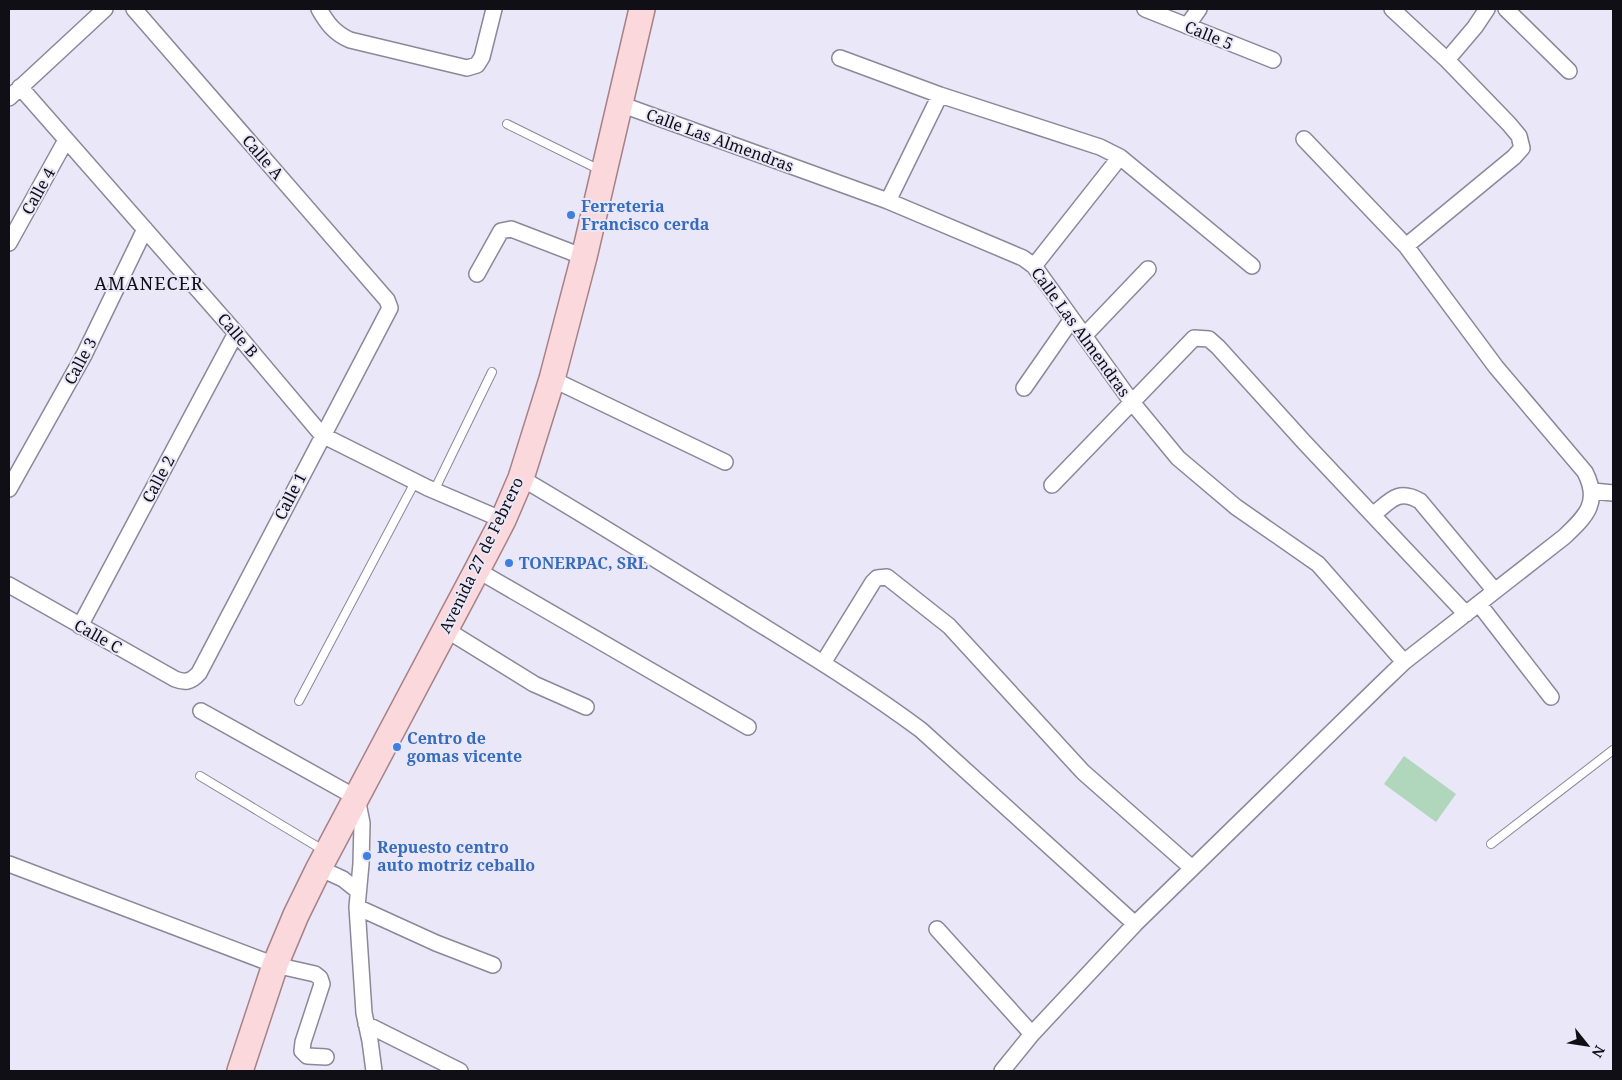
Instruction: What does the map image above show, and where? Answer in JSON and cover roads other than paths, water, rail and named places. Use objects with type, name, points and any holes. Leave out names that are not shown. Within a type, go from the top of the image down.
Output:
[{"type":"main road","name":"Avenida 27 de Febrero","points":[[240,1071],[275,965],[296,915],[323,860],[503,520],[521,478],[552,379],[584,257],[642,9]]},
{"type":"street","points":[[9,98],[105,9]]},
{"type":"street","name":"Calle A","points":[[134,9],[387,300],[390,308]]},
{"type":"street","points":[[319,9],[328,24],[338,34],[350,40],[467,68],[477,65],[482,57],[494,9]]},
{"type":"street","name":"Calle 5","points":[[1145,9],[1273,60]]},
{"type":"street","points":[[1186,26],[1199,9]]},
{"type":"street","points":[[1392,9],[1447,60],[1515,130],[1519,136],[1522,148],[1514,157],[1406,246]]},
{"type":"street","points":[[1447,60],[1475,27],[1487,9]]},
{"type":"street","points":[[1506,9],[1570,71]]},
{"type":"street","points":[[840,58],[940,95],[1100,147],[1120,157],[1252,266]]},
{"type":"street","name":"Calle B","points":[[20,87],[236,332],[322,435],[434,491],[503,520]]},
{"type":"street","points":[[888,201],[940,95]]},
{"type":"street","name":"Calle Las Almendras","points":[[620,104],[888,201],[1023,258],[1034,266],[1131,401],[1178,458],[1236,507],[1318,564],[1404,662]]},
{"type":"street","points":[[1002,1071],[1032,1034],[1135,924],[1404,662],[1564,537],[1578,523],[1592,500],[1593,491],[1585,472],[1496,367],[1406,246],[1304,139]]},
{"type":"street","name":"Calle 4","points":[[9,243],[66,140]]},
{"type":"street","points":[[1034,266],[1120,157]]},
{"type":"street","name":"Calle 3","points":[[9,489],[84,355],[145,228]]},
{"type":"street","points":[[477,274],[501,231],[511,230],[584,257]]},
{"type":"street","points":[[1084,336],[1148,269]]},
{"type":"street","name":"Calle 1","points":[[189,682],[199,673],[390,308]]},
{"type":"street","points":[[1024,388],[1072,319]]},
{"type":"street","name":"Calle 2","points":[[80,626],[236,332]]},
{"type":"street","points":[[1052,485],[1131,401],[1194,338],[1209,339],[1218,346],[1466,614]]},
{"type":"street","points":[[552,379],[725,462]]},
{"type":"street","points":[[521,478],[620,537],[897,712],[921,730],[1135,924]]},
{"type":"street","points":[[1593,491],[1613,493]]},
{"type":"street","points":[[1373,515],[1403,494],[1410,495],[1420,501],[1495,591]]},
{"type":"street","points":[[477,570],[748,727]]},
{"type":"street","points":[[823,664],[873,582],[878,578],[887,577],[950,626],[1083,772],[1192,868]]},
{"type":"street","name":"Calle C","points":[[9,585],[175,679],[189,682]]},
{"type":"street","points":[[1479,604],[1551,697]]},
{"type":"street","points":[[445,629],[534,684],[586,707]]},
{"type":"street","points":[[201,711],[357,798],[362,823],[362,864],[357,907],[364,1013],[374,1071]]},
{"type":"street","points":[[323,860],[342,879],[358,891]]},
{"type":"street","points":[[9,864],[275,965],[315,974],[320,978],[322,984],[303,1042],[302,1051],[307,1056],[326,1057]]},
{"type":"street","points":[[357,907],[436,943],[493,965]]},
{"type":"street","points":[[937,929],[1032,1034]]},
{"type":"street","points":[[366,1024],[460,1071]]},
{"type":"lane","points":[[507,124],[604,172]]},
{"type":"lane","points":[[434,491],[492,372]]},
{"type":"lane","points":[[298,701],[415,482]]},
{"type":"lane","points":[[1491,844],[1613,750]]},
{"type":"lane","points":[[200,776],[323,860]]},
{"type":"place","name":"Ferreteria Francisco cerda","points":[[571,215]]},
{"type":"place","name":"TONERPAC, SRL","points":[[509,563]]},
{"type":"place","name":"Centro de gomas vicente","points":[[397,747]]},
{"type":"place","name":"Repuesto centro auto motriz ceballo","points":[[367,856]]},
{"type":"district","name":"AMANECER","points":[[149,284]]}]
